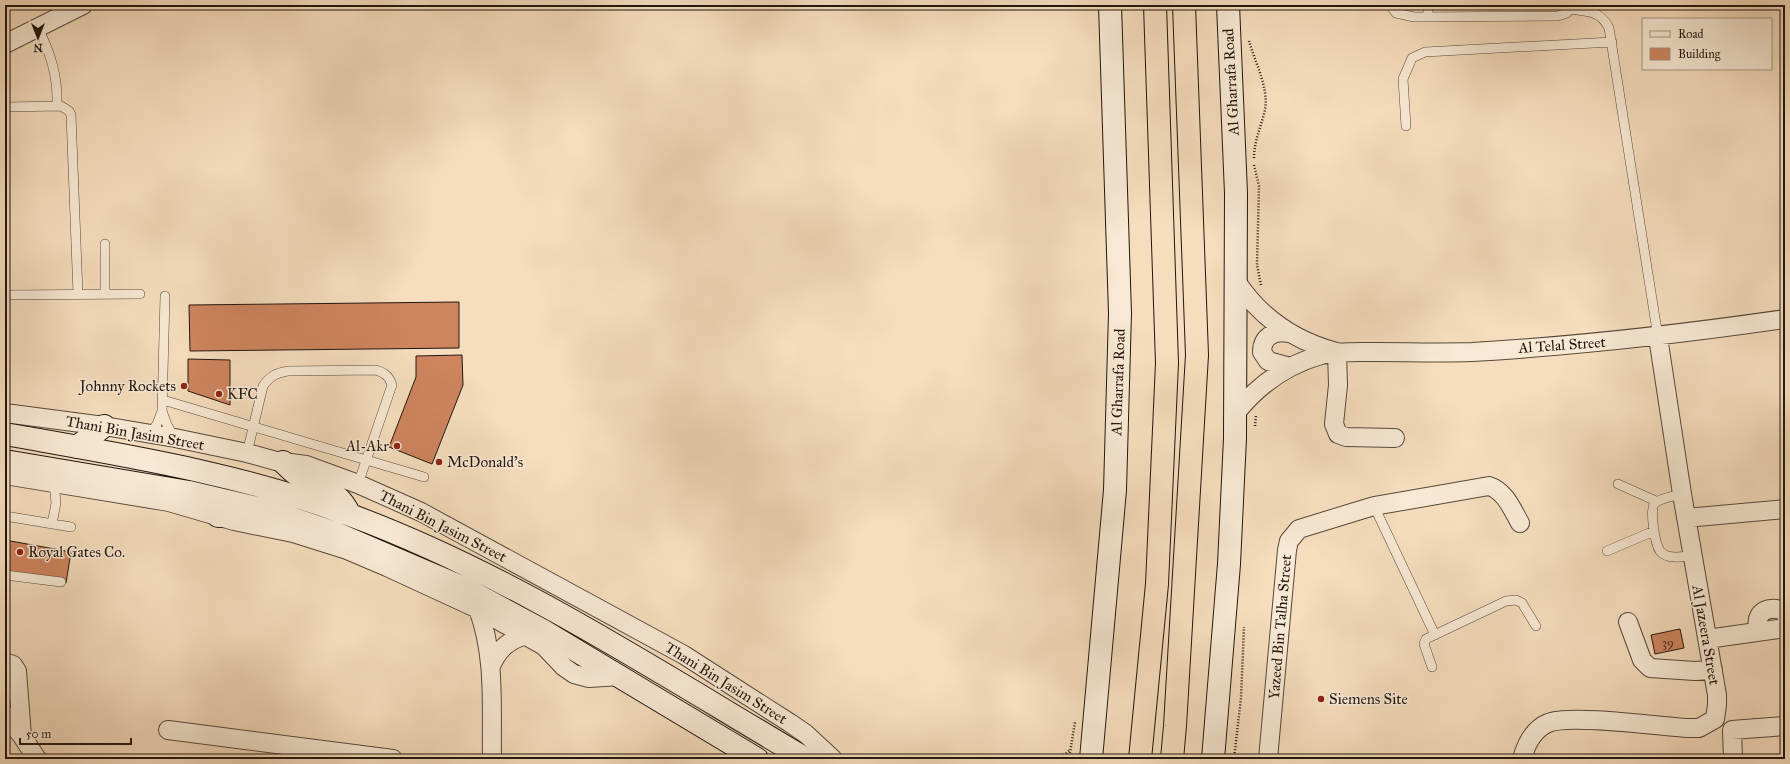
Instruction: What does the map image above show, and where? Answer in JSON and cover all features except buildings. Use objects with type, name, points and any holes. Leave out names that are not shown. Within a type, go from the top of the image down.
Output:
[{"type":"highway","points":[[1140,759],[1157,584],[1167,363],[1155,5]]},
{"type":"highway","points":[[1172,759],[1176,718],[1196,355],[1184,5]]},
{"type":"main road","name":"Al Gharrafa Road","points":[[1091,759],[1115,490],[1120,313],[1110,5]]},
{"type":"main road","name":"Al Gharrafa Road","points":[[1213,759],[1229,564],[1235,414],[1236,193],[1228,5]]},
{"type":"main road","points":[[77,447],[104,426]]},
{"type":"main road","name":"Thani Bin Jasim Street","points":[[5,434],[207,472],[252,483],[350,515],[461,562],[546,606],[806,759]]},
{"type":"main road","points":[[5,461],[144,483],[270,511],[338,534],[464,588],[542,630],[621,676],[757,759]]},
{"type":"main road","points":[[283,462],[293,472],[307,481],[335,494],[345,504],[350,515]]},
{"type":"main road","points":[[218,516],[270,511]]},
{"type":"street","points":[[7,40],[38,28],[83,5]]},
{"type":"street","points":[[1235,279],[1243,292],[1264,315],[1288,333],[1304,341],[1337,352]]},
{"type":"street","name":"Al Telal Street","points":[[1337,352],[1470,352],[1658,337],[1785,319]]},
{"type":"street","points":[[1288,333],[1278,332],[1268,336],[1264,341],[1262,352],[1268,361],[1290,367]]},
{"type":"street","name":"Al Jazeera Street","points":[[1658,337],[1692,555],[1713,670],[1718,705],[1715,719]]},
{"type":"street","points":[[1235,414],[1254,392],[1290,367],[1305,360],[1337,352]]},
{"type":"street","points":[[1337,352],[1338,386],[1334,424],[1338,434],[1346,437],[1396,438]]},
{"type":"street","name":"Thani Bin Jasim Street","points":[[5,412],[175,438],[283,462],[306,465],[358,484],[428,516],[684,655],[806,734],[833,759]]},
{"type":"street","points":[[5,475],[181,505],[198,512],[250,525],[285,530],[347,550],[433,587],[526,634],[544,646],[564,667],[574,674],[589,678],[621,676]]},
{"type":"street","name":"Yazeed Bin Talha Street","points":[[1268,759],[1285,564],[1289,541],[1299,529],[1374,506],[1489,486],[1495,488],[1504,496],[1520,522]]},
{"type":"street","points":[[1686,518],[1785,509]]},
{"type":"street","points":[[1758,632],[1758,620],[1761,614],[1779,608],[1785,612]]},
{"type":"street","points":[[478,609],[487,637],[491,666],[492,759]]},
{"type":"street","points":[[1628,622],[1642,660],[1650,668],[1695,671],[1713,670]]},
{"type":"street","points":[[1707,639],[1784,628],[1785,625]]},
{"type":"street","points":[[491,666],[495,657],[504,646],[516,638],[526,634]]},
{"type":"street","points":[[5,662],[13,665],[17,671],[22,736]]},
{"type":"street","points":[[5,715],[22,736],[37,759]]},
{"type":"street","points":[[1522,759],[1533,735],[1543,726],[1557,721],[1580,720],[1699,728],[1715,719],[1732,730],[1785,726]]},
{"type":"street","points":[[168,730],[393,759]]},
{"type":"street","points":[[1732,730],[1733,759]]},
{"type":"lane","points":[[1390,5],[1396,13],[1406,16],[1558,16],[1567,13],[1570,7],[1599,14],[1604,19],[1609,28],[1612,42],[1658,337]]},
{"type":"lane","points":[[1428,5],[1428,17]]},
{"type":"lane","points":[[38,28],[49,51],[54,69],[57,106]]},
{"type":"lane","points":[[1406,126],[1403,79],[1412,58],[1425,52],[1612,42]]},
{"type":"lane","points":[[5,107],[57,106],[66,108],[71,114],[78,294]]},
{"type":"lane","points":[[105,244],[105,294]]},
{"type":"lane","points":[[5,295],[140,294]]},
{"type":"lane","points":[[150,434],[157,424],[162,411],[165,296]]},
{"type":"lane","points":[[247,453],[263,386],[269,378],[278,372],[376,370],[384,373],[389,378],[392,386],[365,460],[358,484]]},
{"type":"lane","points":[[163,400],[424,477]]},
{"type":"lane","points":[[162,411],[167,425],[175,438]]},
{"type":"lane","points":[[52,524],[56,503],[54,483]]},
{"type":"lane","points":[[1618,484],[1656,501],[1682,494]]},
{"type":"lane","points":[[1656,501],[1652,511],[1654,531],[1660,551],[1667,556],[1677,557],[1692,555]]},
{"type":"lane","points":[[1374,506],[1435,634]]},
{"type":"lane","points":[[5,516],[71,527]]},
{"type":"lane","points":[[1607,551],[1654,531]]},
{"type":"lane","points":[[5,575],[61,582]]},
{"type":"lane","points":[[1432,667],[1424,644],[1426,639],[1506,601],[1516,600],[1522,603],[1536,626]]},
{"type":"path","points":[[1248,37],[1263,84],[1265,99],[1265,110],[1255,142],[1254,152],[1254,166],[1259,186],[1257,265],[1262,292],[1267,302],[1264,315]]},
{"type":"path","points":[[1069,759],[1075,718]]},
{"type":"place","name":"Johnny Rockets","points":[[184,386]]},
{"type":"place","name":"KFC","points":[[219,394]]},
{"type":"place","name":"Al-Akr","points":[[397,446]]},
{"type":"place","name":"McDonald's","points":[[439,462]]},
{"type":"place","name":"Royal Gates Co.","points":[[20,552]]},
{"type":"place","name":"Siemens Site","points":[[1321,699]]}]
